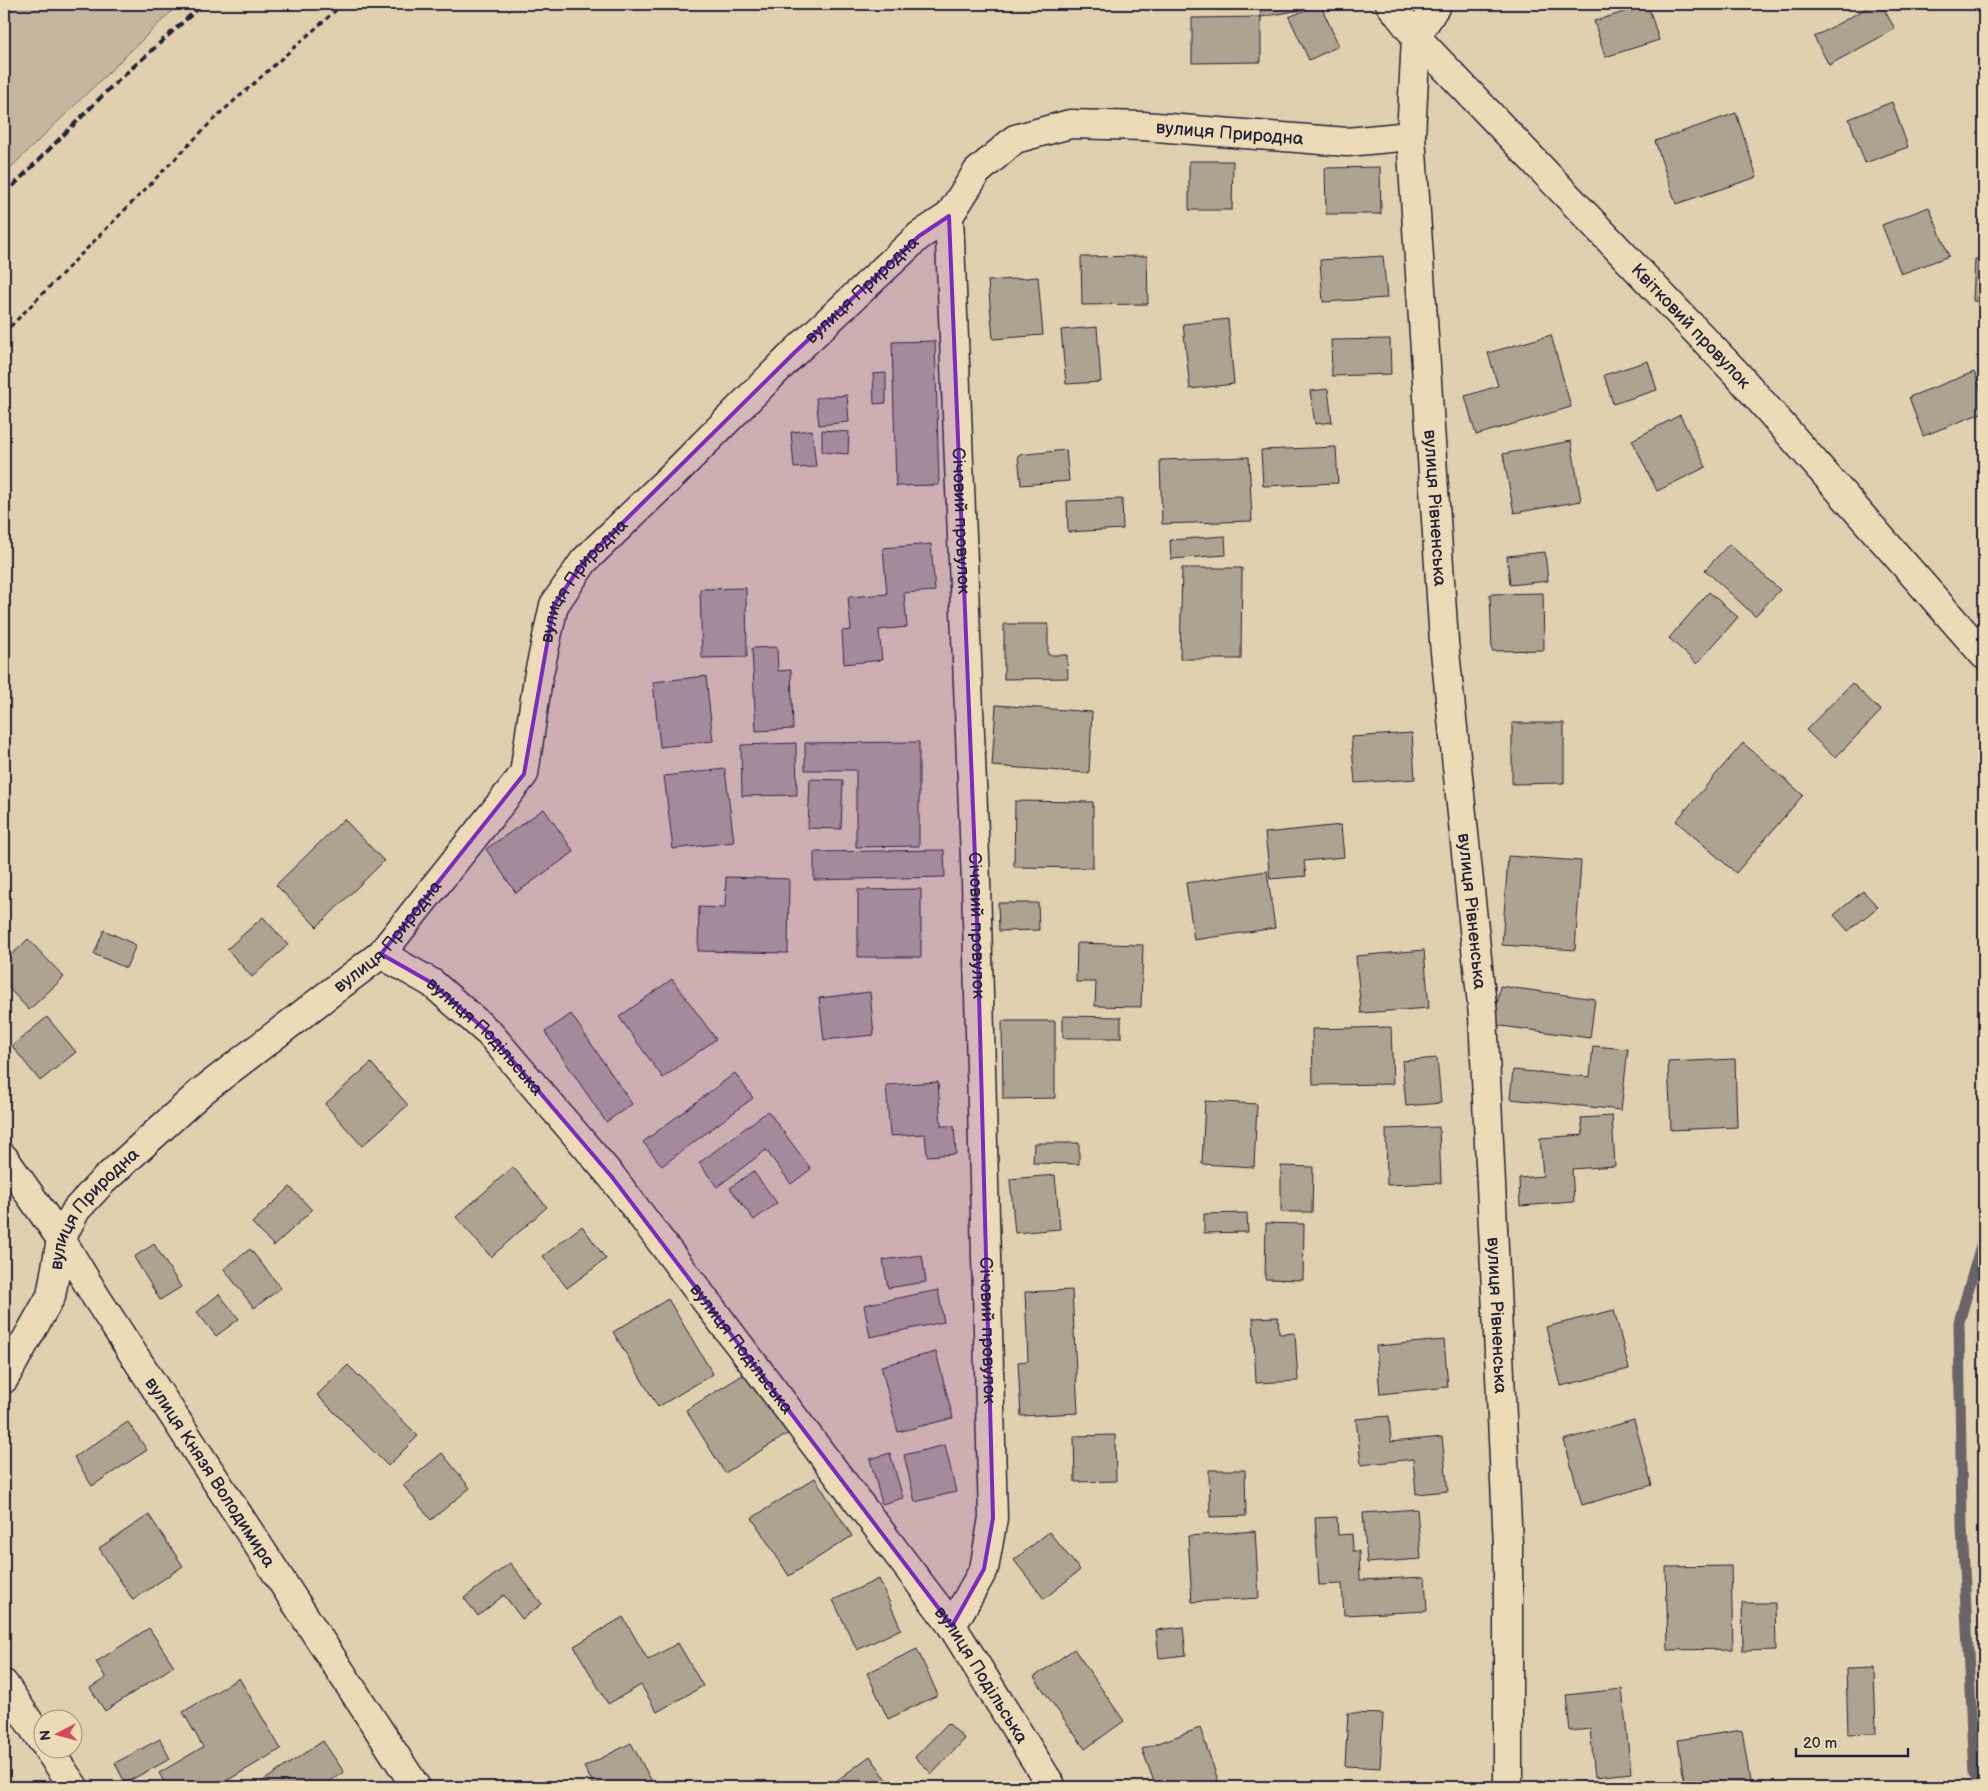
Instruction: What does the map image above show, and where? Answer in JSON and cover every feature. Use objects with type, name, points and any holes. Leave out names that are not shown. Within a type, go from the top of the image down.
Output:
[{"type":"street","name":"Квітковий провулок","points":[[1390,4],[1416,36],[1737,374],[1984,656]]},
{"type":"street","points":[[1416,36],[1437,4]]},
{"type":"street","name":"вулиця Рівненська","points":[[1416,36],[1411,136],[1444,642],[1483,1015],[1508,1545],[1508,1787]]},
{"type":"street","name":"вулиця Природна","points":[[4,1379],[51,1296],[61,1239],[76,1210],[101,1183],[201,1092],[381,954],[524,774],[538,678],[554,605],[584,561],[675,473],[794,353],[919,236],[949,216],[977,172],[1015,139],[1070,124],[1143,126],[1347,142],[1411,136]]},
{"type":"street","name":"Січовий провулок","points":[[949,216],[976,882],[993,1518],[984,1569],[952,1626]]},
{"type":"street","name":"вулиця Подільська","points":[[381,954],[432,982],[490,1034],[612,1177],[952,1626],[1052,1787]]},
{"type":"street","name":"вулиця Князя Володимира","points":[[4,1158],[61,1239],[96,1297],[416,1787]]},
{"type":"street","points":[[4,1684],[32,1726]]},
{"type":"street","points":[[54,1758],[74,1787]]},
{"type":"path","points":[[4,333],[216,117],[343,4]]},
{"type":"highlighted area","points":[[949,216],[976,882],[993,1518],[984,1569],[952,1626],[612,1177],[490,1034],[432,983],[381,954],[524,774],[554,605],[584,561],[794,353],[919,236]]},
{"type":"shaded area","points":[[4,4],[179,4],[4,174]]},
{"type":"building","points":[[1259,4],[1299,4],[1301,10],[1261,17]]},
{"type":"building","points":[[1320,4],[1339,46],[1309,60],[1289,17]]},
{"type":"building","points":[[1874,4],[1881,4],[1895,29],[1829,65],[1814,37]]},
{"type":"building","points":[[1648,5],[1659,40],[1605,57],[1594,21]]},
{"type":"building","points":[[1261,17],[1261,62],[1192,63],[1192,18]]},
{"type":"building","points":[[1892,102],[1908,147],[1865,163],[1849,119]]},
{"type":"building","points":[[1736,113],[1757,177],[1676,204],[1655,141]]},
{"type":"building","points":[[1189,161],[1233,161],[1232,210],[1189,210]]},
{"type":"building","points":[[1380,167],[1381,214],[1326,214],[1325,168]]},
{"type":"building","points":[[1929,207],[1949,256],[1901,274],[1882,225]]},
{"type":"building","points":[[1147,256],[1148,304],[1082,305],[1081,257]]},
{"type":"building","points":[[1383,256],[1387,298],[1323,302],[1320,260]]},
{"type":"building","points":[[1975,259],[1984,259],[1984,301],[1973,301]]},
{"type":"building","points":[[1038,277],[1043,335],[993,339],[988,281]]},
{"type":"building","points":[[1228,319],[1234,384],[1190,389],[1183,324]]},
{"type":"building","points":[[1097,327],[1101,382],[1066,384],[1061,330]]},
{"type":"building","points":[[1551,335],[1571,407],[1476,435],[1465,396],[1498,386],[1488,353]]},
{"type":"building","points":[[1390,339],[1391,374],[1332,376],[1331,340]]},
{"type":"building","points":[[935,341],[939,485],[896,486],[892,342]]},
{"type":"building","points":[[1648,361],[1657,390],[1613,404],[1604,375]]},
{"type":"building","points":[[1974,372],[1984,397],[1984,412],[1923,436],[1909,397]]},
{"type":"building","points":[[886,373],[886,403],[874,404],[873,374]]},
{"type":"building","points":[[1328,389],[1332,422],[1315,424],[1310,391]]},
{"type":"building","points":[[847,395],[849,422],[819,425],[816,398]]},
{"type":"building","points":[[1680,415],[1706,467],[1657,491],[1632,440]]},
{"type":"building","points":[[812,430],[816,467],[794,468],[791,432]]},
{"type":"building","points":[[822,430],[849,432],[848,454],[822,452]]},
{"type":"building","points":[[1571,441],[1581,501],[1514,513],[1503,454]]},
{"type":"building","points":[[1336,447],[1338,483],[1263,486],[1261,450]]},
{"type":"building","points":[[1066,450],[1069,481],[1021,485],[1018,455]]},
{"type":"building","points":[[1249,457],[1252,521],[1162,524],[1160,460]]},
{"type":"building","points":[[1122,499],[1123,529],[1068,532],[1067,501]]},
{"type":"building","points":[[1225,536],[1226,555],[1171,559],[1170,540]]},
{"type":"building","points":[[931,544],[935,591],[904,593],[907,627],[879,630],[882,660],[844,664],[842,631],[851,630],[848,597],[887,594],[883,548]]},
{"type":"building","points":[[1729,544],[1780,590],[1755,616],[1705,570]]},
{"type":"building","points":[[1545,552],[1548,581],[1510,585],[1507,556]]},
{"type":"building","points":[[1182,568],[1242,568],[1241,659],[1180,659]]},
{"type":"building","points":[[746,588],[747,657],[702,658],[700,589]]},
{"type":"building","points":[[1709,592],[1738,617],[1697,664],[1669,638]]},
{"type":"building","points":[[1543,593],[1544,650],[1492,651],[1490,594]]},
{"type":"building","points":[[1004,624],[1048,624],[1048,655],[1067,655],[1068,678],[1004,679]]},
{"type":"building","points":[[777,647],[778,671],[791,670],[793,729],[756,731],[752,648]]},
{"type":"building","points":[[706,676],[713,741],[660,747],[653,682]]},
{"type":"building","points":[[1852,683],[1881,711],[1835,758],[1806,730]]},
{"type":"building","points":[[996,705],[1092,712],[1089,773],[992,766]]},
{"type":"building","points":[[1512,723],[1564,723],[1564,783],[1512,784]]},
{"type":"building","points":[[1412,733],[1415,779],[1355,783],[1351,737]]},
{"type":"building","points":[[919,742],[919,846],[856,847],[856,770],[805,770],[805,743]]},
{"type":"building","points":[[796,743],[797,795],[742,796],[741,745]]},
{"type":"building","points":[[1743,743],[1803,795],[1736,873],[1676,821]]},
{"type":"building","points":[[725,769],[734,842],[673,849],[664,776]]},
{"type":"building","points":[[810,779],[843,780],[841,829],[808,828]]},
{"type":"building","points":[[1015,801],[1093,802],[1093,868],[1014,867]]},
{"type":"building","points":[[544,809],[574,852],[516,893],[486,849]]},
{"type":"building","points":[[344,819],[384,861],[317,927],[276,885]]},
{"type":"building","points":[[1341,825],[1344,857],[1304,861],[1306,876],[1270,879],[1265,833]]},
{"type":"building","points":[[944,850],[945,877],[814,880],[814,852]]},
{"type":"building","points":[[1508,856],[1581,861],[1575,950],[1502,945]]},
{"type":"building","points":[[1267,871],[1275,928],[1194,940],[1186,883]]},
{"type":"building","points":[[726,877],[789,879],[788,953],[698,951],[699,907],[725,908]]},
{"type":"building","points":[[921,889],[921,957],[858,957],[858,890]]},
{"type":"building","points":[[1863,891],[1878,907],[1848,931],[1834,915]]},
{"type":"building","points":[[998,903],[1038,903],[1039,930],[999,931]]},
{"type":"building","points":[[263,917],[288,945],[252,977],[227,949]]},
{"type":"building","points":[[104,930],[136,945],[126,968],[94,954]]},
{"type":"building","points":[[28,939],[64,977],[29,1010],[4,983],[4,962]]},
{"type":"building","points":[[1077,943],[1143,945],[1141,1007],[1095,1006],[1096,982],[1076,982]]},
{"type":"building","points":[[1424,950],[1429,1008],[1361,1013],[1356,956]]},
{"type":"building","points":[[672,979],[716,1039],[663,1078],[619,1017]]},
{"type":"building","points":[[1500,986],[1595,999],[1590,1038],[1494,1025]]},
{"type":"building","points":[[870,992],[874,1035],[824,1040],[819,998]]},
{"type":"building","points":[[571,1014],[632,1104],[606,1122],[545,1032]]},
{"type":"building","points":[[1063,1016],[1121,1017],[1121,1038],[1063,1038]]},
{"type":"building","points":[[47,1017],[76,1052],[40,1081],[12,1046]]},
{"type":"building","points":[[1002,1021],[1055,1021],[1055,1098],[1003,1099]]},
{"type":"building","points":[[1391,1027],[1393,1084],[1313,1085],[1312,1029]]},
{"type":"building","points":[[1593,1046],[1628,1049],[1621,1110],[1510,1099],[1513,1070],[1590,1077]]},
{"type":"building","points":[[1437,1058],[1441,1103],[1406,1106],[1402,1061]]},
{"type":"building","points":[[1735,1059],[1737,1127],[1671,1130],[1668,1062]]},
{"type":"building","points":[[371,1063],[408,1105],[362,1146],[325,1104]]},
{"type":"building","points":[[735,1073],[753,1098],[662,1166],[643,1142]]},
{"type":"building","points":[[938,1082],[941,1126],[954,1126],[956,1154],[927,1156],[925,1134],[890,1136],[886,1085]]},
{"type":"building","points":[[1205,1101],[1257,1104],[1254,1167],[1202,1164]]},
{"type":"building","points":[[768,1111],[811,1169],[791,1184],[766,1150],[717,1187],[699,1163]]},
{"type":"building","points":[[1612,1116],[1615,1166],[1572,1169],[1574,1202],[1520,1206],[1519,1178],[1543,1176],[1540,1138],[1583,1135],[1581,1118]]},
{"type":"building","points":[[1439,1127],[1441,1183],[1387,1185],[1386,1129]]},
{"type":"building","points":[[1034,1143],[1079,1143],[1079,1164],[1033,1163]]},
{"type":"building","points":[[1281,1166],[1313,1167],[1312,1212],[1281,1212]]},
{"type":"building","points":[[513,1167],[547,1207],[491,1257],[456,1217]]},
{"type":"building","points":[[753,1171],[777,1203],[754,1220],[730,1188]]},
{"type":"building","points":[[1055,1175],[1060,1229],[1015,1233],[1010,1179]]},
{"type":"building","points":[[290,1187],[312,1210],[274,1246],[252,1223]]},
{"type":"building","points":[[1247,1213],[1248,1232],[1204,1233],[1204,1214]]},
{"type":"building","points":[[1266,1223],[1304,1224],[1303,1280],[1265,1279]]},
{"type":"building","points":[[582,1226],[606,1259],[567,1288],[543,1256]]},
{"type":"building","points":[[154,1244],[181,1287],[160,1300],[134,1257]]},
{"type":"building","points":[[250,1249],[281,1288],[254,1308],[224,1269]]},
{"type":"building","points":[[922,1255],[926,1282],[888,1288],[883,1260]]},
{"type":"building","points":[[938,1290],[944,1322],[870,1337],[864,1305]]},
{"type":"building","points":[[1072,1290],[1078,1413],[1021,1416],[1018,1362],[1028,1361],[1025,1292]]},
{"type":"building","points":[[219,1294],[239,1319],[216,1336],[197,1312]]},
{"type":"building","points":[[668,1299],[713,1374],[658,1407],[613,1332]]},
{"type":"building","points":[[1614,1310],[1629,1369],[1561,1386],[1546,1327]]},
{"type":"building","points":[[1278,1317],[1279,1334],[1295,1333],[1298,1381],[1256,1383],[1253,1318]]},
{"type":"building","points":[[1444,1340],[1448,1387],[1380,1394],[1376,1346]]},
{"type":"building","points":[[936,1352],[953,1418],[898,1432],[881,1366]]},
{"type":"building","points":[[348,1365],[418,1436],[388,1466],[317,1395]]},
{"type":"building","points":[[751,1370],[789,1433],[725,1473],[686,1410]]},
{"type":"building","points":[[1389,1416],[1391,1442],[1442,1437],[1448,1491],[1416,1494],[1413,1459],[1361,1465],[1356,1419]]},
{"type":"building","points":[[1634,1420],[1652,1485],[1582,1505],[1564,1440]]},
{"type":"building","points":[[128,1422],[147,1450],[92,1486],[74,1457]]},
{"type":"building","points":[[1115,1435],[1116,1481],[1075,1482],[1074,1436]]},
{"type":"building","points":[[945,1445],[956,1492],[915,1502],[904,1455]]},
{"type":"building","points":[[442,1453],[470,1488],[431,1520],[403,1485]]},
{"type":"building","points":[[890,1453],[903,1498],[882,1504],[870,1459]]},
{"type":"building","points":[[1209,1470],[1245,1470],[1246,1516],[1210,1517]]},
{"type":"building","points":[[815,1478],[852,1536],[789,1576],[752,1518]]},
{"type":"building","points":[[1417,1509],[1421,1559],[1367,1563],[1363,1513]]},
{"type":"building","points":[[149,1515],[183,1566],[133,1600],[99,1548]]},
{"type":"building","points":[[1337,1517],[1338,1535],[1352,1534],[1353,1551],[1359,1551],[1360,1580],[1425,1577],[1427,1611],[1344,1615],[1342,1584],[1319,1585],[1315,1518]]},
{"type":"building","points":[[1255,1531],[1259,1598],[1192,1602],[1188,1536]]},
{"type":"building","points":[[1049,1532],[1080,1570],[1044,1599],[1014,1560]]},
{"type":"building","points":[[510,1563],[542,1604],[522,1619],[504,1595],[478,1616],[464,1598]]},
{"type":"building","points":[[1731,1566],[1733,1649],[1668,1650],[1666,1567]]},
{"type":"building","points":[[879,1579],[901,1629],[857,1650],[833,1600]]},
{"type":"building","points":[[1742,1603],[1775,1603],[1776,1650],[1743,1651]]},
{"type":"building","points":[[623,1617],[648,1660],[678,1643],[703,1686],[657,1712],[641,1685],[608,1704],[574,1646]]},
{"type":"building","points":[[1183,1627],[1186,1655],[1159,1658],[1156,1630]]},
{"type":"building","points":[[149,1628],[174,1666],[105,1711],[90,1688],[106,1678],[96,1662]]},
{"type":"building","points":[[917,1649],[938,1695],[888,1719],[867,1673]]},
{"type":"building","points":[[1074,1649],[1124,1721],[1085,1749],[1034,1677]]},
{"type":"building","points":[[1874,1668],[1876,1733],[1848,1734],[1846,1669]]},
{"type":"building","points":[[239,1678],[281,1749],[216,1787],[167,1787],[159,1773],[203,1747],[183,1712]]},
{"type":"building","points":[[1622,1689],[1631,1773],[1595,1777],[1590,1729],[1570,1731],[1566,1695]]},
{"type":"building","points":[[1348,1713],[1383,1714],[1380,1768],[1345,1766]]},
{"type":"building","points":[[948,1723],[965,1739],[932,1774],[915,1757]]},
{"type":"building","points":[[1200,1728],[1219,1783],[1207,1787],[1156,1787],[1142,1749]]},
{"type":"building","points":[[1742,1730],[1751,1787],[1685,1787],[1678,1740]]},
{"type":"building","points":[[160,1739],[170,1759],[125,1783],[115,1763]]},
{"type":"building","points":[[323,1741],[344,1772],[321,1787],[254,1787]]},
{"type":"building","points":[[631,1743],[655,1787],[595,1787],[584,1767]]},
{"type":"building","points":[[870,1756],[892,1787],[828,1787]]},
{"type":"building","points":[[389,1781],[394,1787],[381,1787]]},
{"type":"building","points":[[1607,1781],[1607,1787],[1543,1787],[1543,1784]]},
{"type":"building","points":[[1007,1783],[1010,1787],[999,1787]]},
{"type":"waterway","points":[[1974,1775],[1962,1525],[1959,1322],[1984,1235]]},
{"type":"railway","points":[[4,195],[110,88],[203,4]]}]
